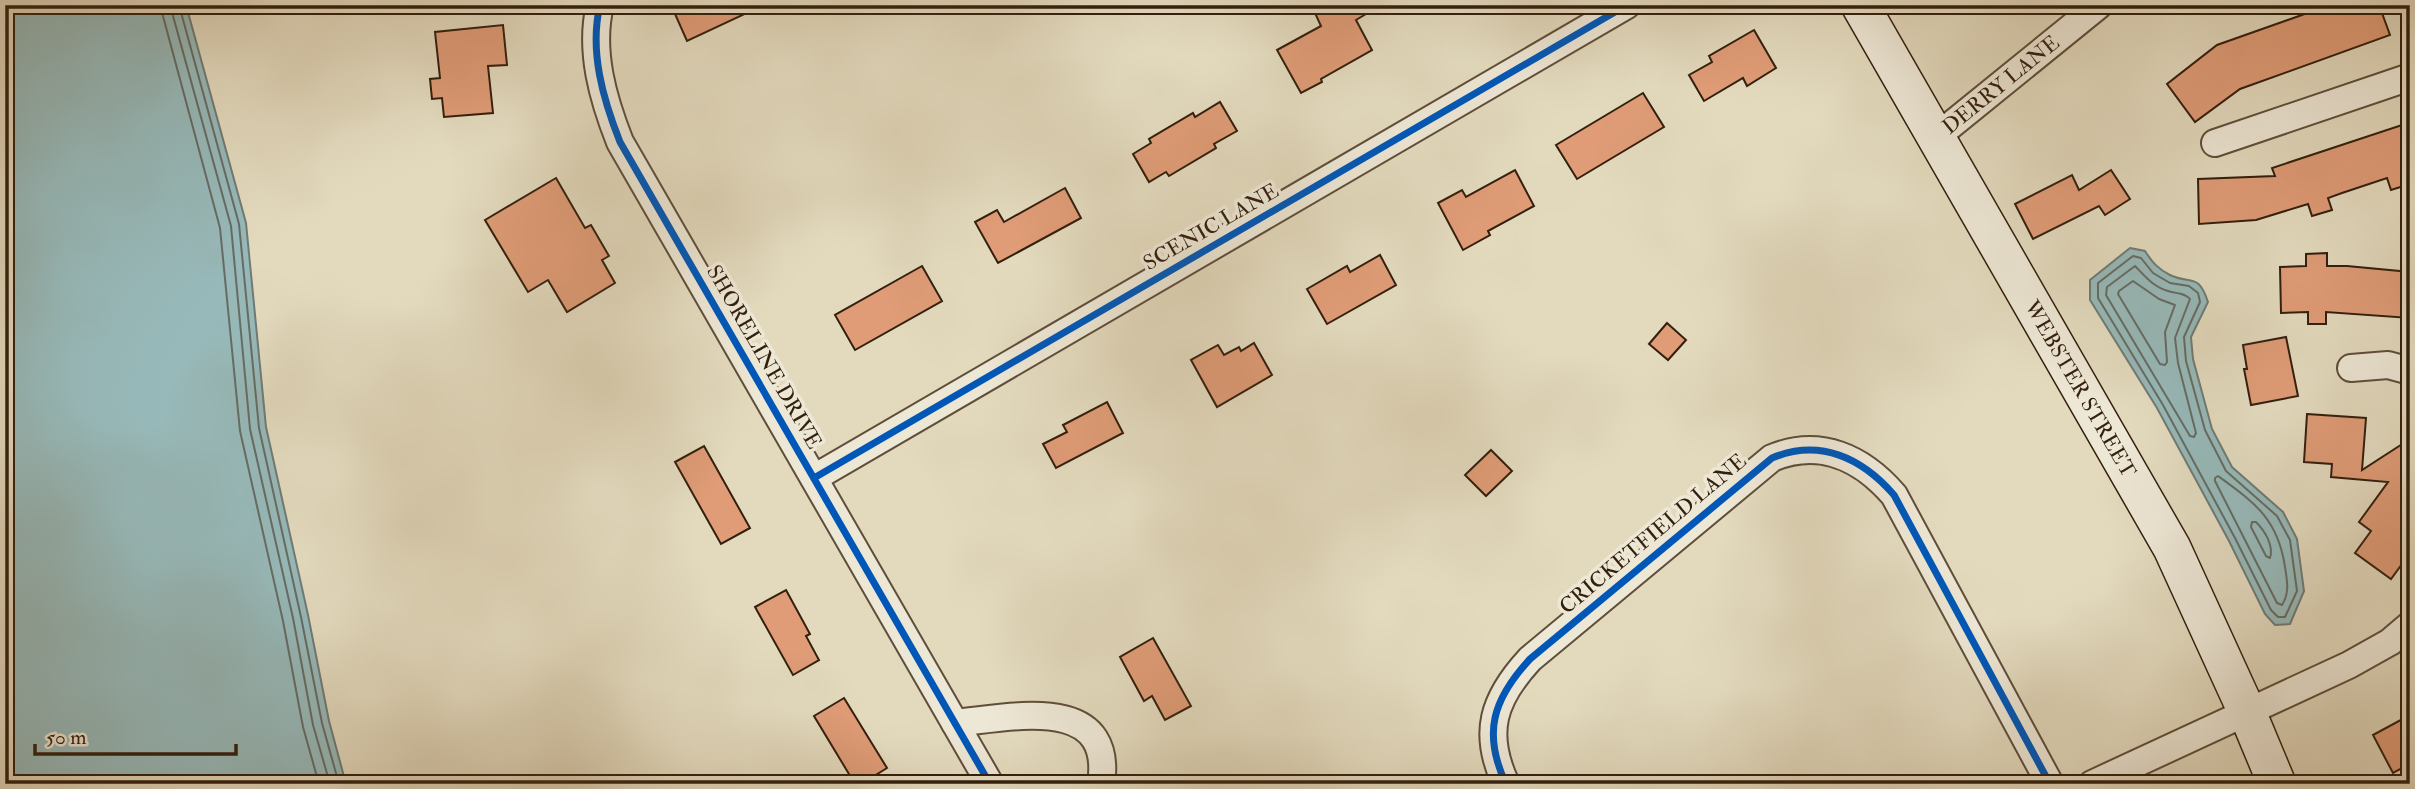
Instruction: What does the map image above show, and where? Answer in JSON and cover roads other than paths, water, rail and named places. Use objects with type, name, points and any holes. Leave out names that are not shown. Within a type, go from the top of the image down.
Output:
[{"type":"main road","name":"WEBSTER STREET","points":[[1860,5],[2172,548],[2248,712],[2277,784]]},
{"type":"street","name":"SHORELINE DRIVE","points":[[600,5],[596,20],[602,88],[604,101],[620,142],[990,784]]},
{"type":"street","name":"SCENIC LANE","points":[[814,478],[1627,5]]},
{"type":"street","name":"DERRY LANE","points":[[1935,138],[2099,5]]},
{"type":"street","points":[[2216,143],[2410,77]]},
{"type":"street","points":[[2351,368],[2388,365],[2410,371]]},
{"type":"street","name":"CRICKETFIELD LANE","points":[[1506,784],[1493,746],[1494,713],[1508,684],[1530,659],[1772,458],[1790,451],[1817,450],[1864,465],[1894,495],[2050,784]]},
{"type":"street","points":[[2092,784],[2349,665],[2389,642],[2410,625]]},
{"type":"street","points":[[955,723],[1045,714],[1079,724],[1092,736],[1100,752],[1103,770],[1101,784]]},
{"type":"water","points":[[5,5],[186,5],[246,223],[266,427],[329,721],[346,784],[5,784]]},
{"type":"water","points":[[2130,248],[2145,251],[2153,262],[2170,275],[2197,283],[2208,302],[2191,337],[2193,359],[2212,429],[2232,467],[2283,512],[2297,539],[2304,591],[2290,624],[2275,625],[2265,614],[2157,408],[2090,300],[2090,280]]}]
